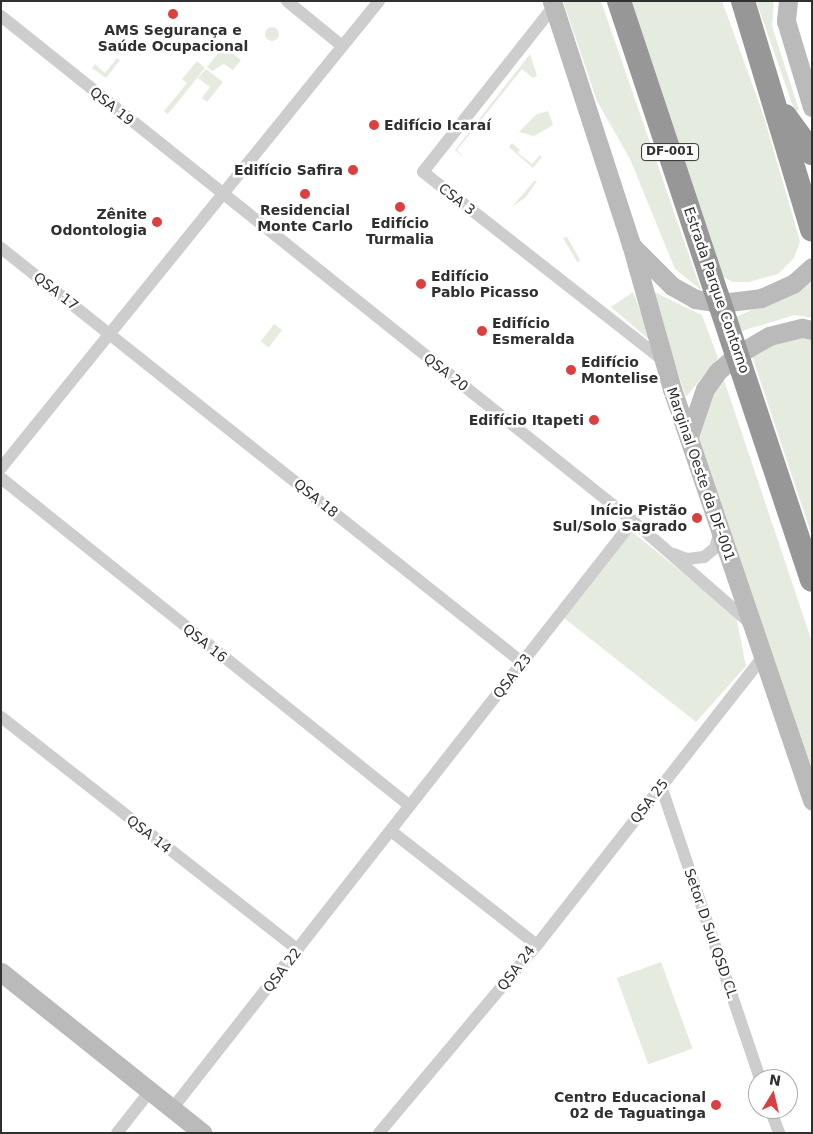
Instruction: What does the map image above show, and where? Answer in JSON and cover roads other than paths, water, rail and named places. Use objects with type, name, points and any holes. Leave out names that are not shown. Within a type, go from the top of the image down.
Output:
[{"type":"highway","name":"Estrada Parque Contorno","points":[[619,1],[722,303],[812,580]]},
{"type":"highway","points":[[743,1],[812,230]]},
{"type":"highway","points":[[774,100],[812,153]]},
{"type":"main road","points":[[787,2],[786,21],[812,107]]},
{"type":"main road","name":"Marginal Oeste da DF-001","points":[[551,3],[630,244],[664,361],[750,623],[812,801]]},
{"type":"main road","points":[[630,244],[672,286],[695,299],[722,303],[761,298],[793,284],[812,267]]},
{"type":"main road","points":[[689,436],[705,389],[718,371],[738,354],[769,336],[802,328],[812,330]]},
{"type":"main road","points":[[1,972],[203,1133]]},
{"type":"street","points":[[288,1],[342,46]]},
{"type":"street","points":[[1,468],[378,1]]},
{"type":"street","name":"CSA 3","points":[[551,3],[423,172],[664,361]]},
{"type":"street","name":"QSA 19","points":[[1,16],[222,195]]},
{"type":"street","name":"QSA 20","points":[[222,195],[634,521],[750,623]]},
{"type":"street","name":"QSA 17","points":[[1,248],[110,334]]},
{"type":"street","name":"QSA 18","points":[[110,334],[523,663]]},
{"type":"street","name":"QSA 16","points":[[1,478],[410,806]]},
{"type":"street","name":"QSA 23","points":[[391,831],[634,521]]},
{"type":"street","name":"QSA 20","points":[[669,552],[687,559],[704,557],[715,548],[721,530]]},
{"type":"street","name":"QSA 25","points":[[537,945],[762,658]]},
{"type":"street","name":"QSA 14","points":[[1,717],[298,950]]},
{"type":"street","name":"Setor D Sul QSD CL","points":[[661,786],[757,1069]]},
{"type":"street","name":"QSA 22","points":[[172,1109],[391,831]]},
{"type":"street","name":"QSA 24","points":[[379,1133],[537,945],[391,831]]},
{"type":"street","points":[[118,1133],[150,1091]]},
{"type":"street","points":[[773,1119],[778,1133]]},
{"type":"place","name":"AMS Segurança e Saúde Ocupacional","points":[[173,14]]},
{"type":"place","name":"Edifício Icaraí","points":[[374,125]]},
{"type":"place","name":"Edifício Safira","points":[[353,170]]},
{"type":"place","name":"Residencial Monte Carlo","points":[[305,194]]},
{"type":"place","name":"Edifício Turmalia","points":[[400,207]]},
{"type":"place","name":"Zênite Odontologia","points":[[157,222]]},
{"type":"place","name":"Edifício Pablo Picasso","points":[[421,284]]},
{"type":"place","name":"Edifício Esmeralda","points":[[482,331]]},
{"type":"place","name":"Edifício Montelise","points":[[571,370]]},
{"type":"place","name":"Edifício Itapeti","points":[[594,420]]},
{"type":"place","name":"Início Pistão Sul/Solo Sagrado","points":[[697,518]]},
{"type":"place","name":"Centro Educacional 02 de Taguatinga","points":[[716,1105]]}]
